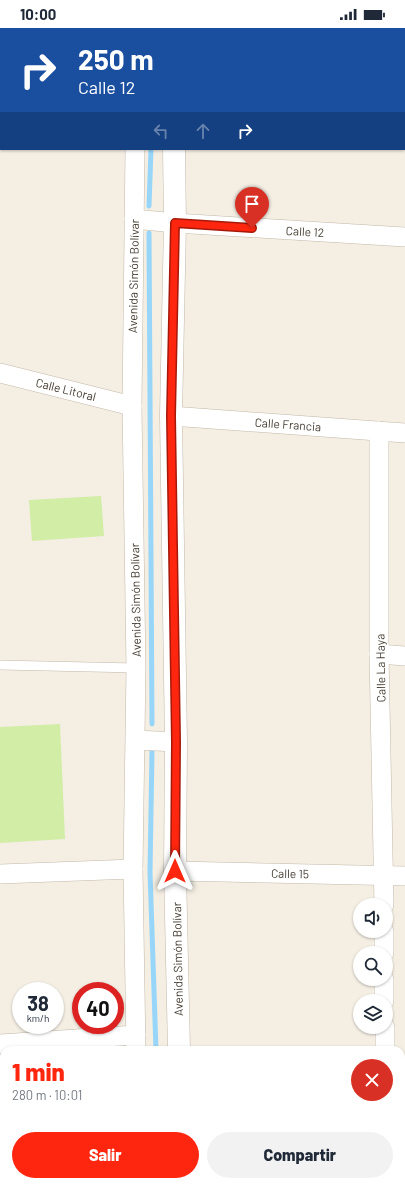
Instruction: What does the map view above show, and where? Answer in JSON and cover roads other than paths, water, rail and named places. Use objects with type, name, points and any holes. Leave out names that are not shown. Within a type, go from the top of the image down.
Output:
[{"type":"street","name":"Avenida Simón Bolívar","points":[[135,150],[132,406],[136,668],[133,869],[136,1042]]},
{"type":"street","name":"Avenida Simón Bolívar","points":[[174,150],[175,223],[171,416],[176,742],[175,871],[179,1046]]},
{"type":"street","name":"Calle 12","points":[[134,219],[175,223],[405,236]]},
{"type":"street","name":"Calle Litoral","points":[[0,373],[132,406]]},
{"type":"street","name":"Calle Francia","points":[[171,416],[405,433]]},
{"type":"street","name":"Calle La Haya","points":[[379,431],[379,654],[384,898]]},
{"type":"street","points":[[379,654],[405,656]]},
{"type":"street","points":[[136,740],[176,742]]},
{"type":"street","points":[[0,874],[133,869]]},
{"type":"street","name":"Calle 15","points":[[175,871],[405,876]]},
{"type":"street","points":[[385,1034],[385,1046]]},
{"type":"street","points":[[0,1044],[136,1042]]},
{"type":"lane","points":[[0,665],[136,668]]},
{"type":"waterway","points":[[149,206],[151,150]]},
{"type":"waterway","points":[[149,233],[152,724]]},
{"type":"waterway","points":[[152,751],[150,872],[156,1046]]}]
